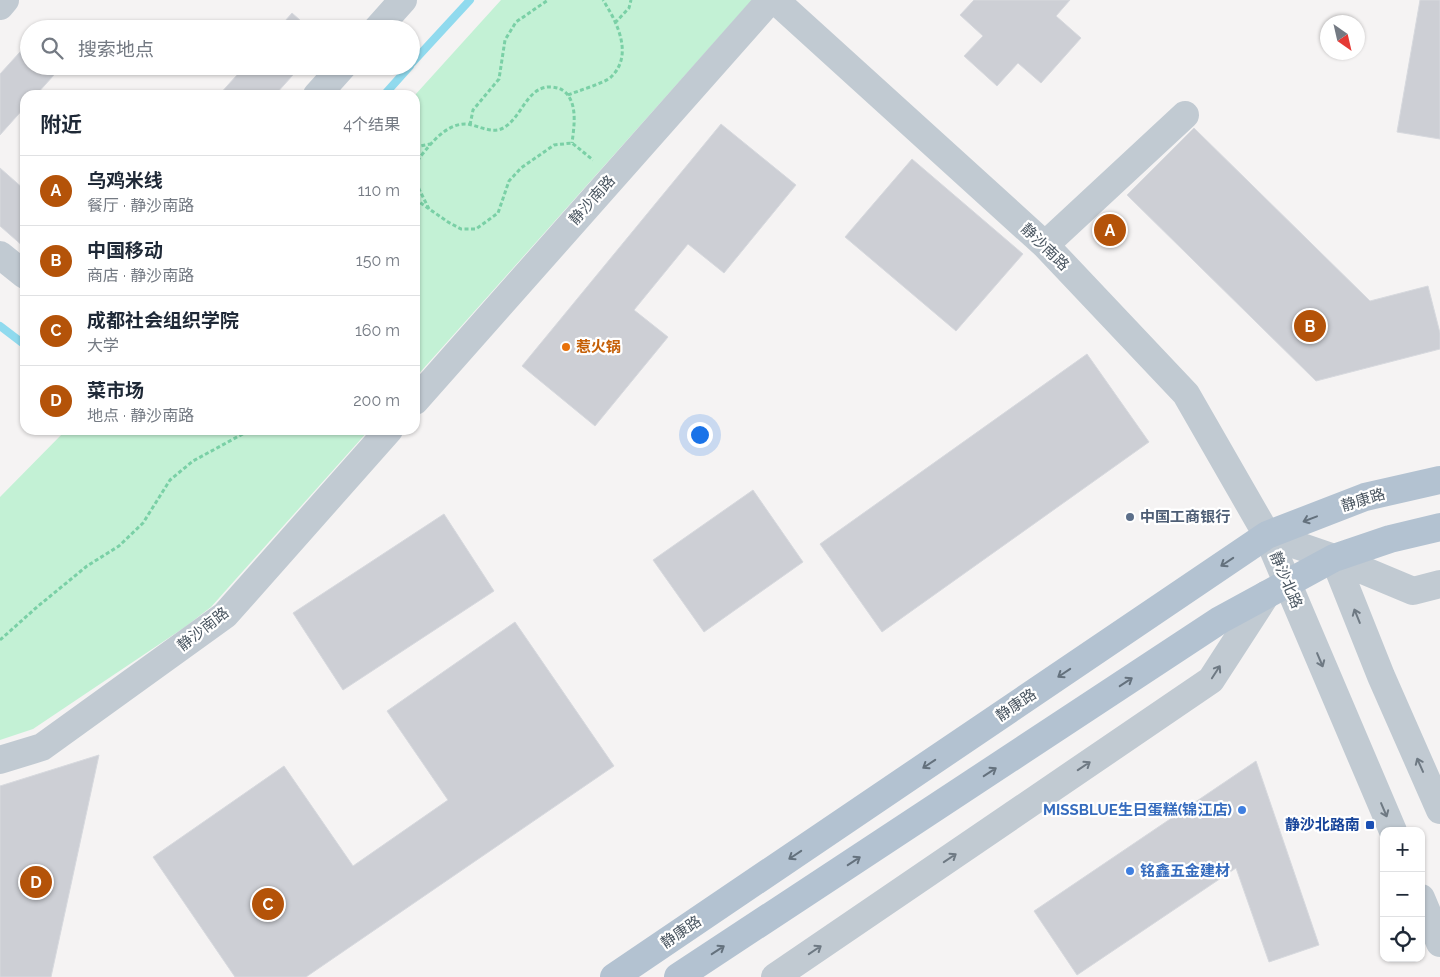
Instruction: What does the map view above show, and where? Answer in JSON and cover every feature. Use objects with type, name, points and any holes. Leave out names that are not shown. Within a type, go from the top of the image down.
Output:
[{"type":"main road","name":"静康路","points":[[614,977],[1268,535],[1365,497],[1440,480]]},
{"type":"main road","points":[[678,977],[1220,620],[1334,558],[1390,539],[1440,527]]},
{"type":"street","points":[[0,6],[4,0]]},
{"type":"street","points":[[385,20],[403,0]]},
{"type":"street","name":"静沙南路","points":[[420,395],[770,0]]},
{"type":"street","name":"静沙南路","points":[[774,0],[1045,245],[1186,394],[1268,535]]},
{"type":"street","points":[[321,90],[335,75]]},
{"type":"street","points":[[1045,245],[1185,116]]},
{"type":"street","points":[[0,255],[20,271]]},
{"type":"street","name":"静沙南路","points":[[0,760],[42,747],[226,615],[385,435]]},
{"type":"street","name":"静沙北路","points":[[1390,827],[1276,589],[1268,535],[1334,558],[1413,591],[1440,584]]},
{"type":"street","points":[[1334,558],[1382,676],[1440,810]]},
{"type":"street","points":[[775,977],[1211,680],[1276,589]]},
{"type":"street","points":[[1425,907],[1440,942]]},
{"type":"path","points":[[470,125],[473,110],[499,79],[505,40],[508,34],[516,22],[548,0]]},
{"type":"path","points":[[568,95],[610,78],[622,61],[623,43],[603,0]]},
{"type":"path","points":[[615,23],[629,8],[631,0]]},
{"type":"path","points":[[420,157],[430,143],[448,129],[466,124],[499,130],[511,123],[533,93],[546,86],[560,88],[568,95],[574,112],[572,143]]},
{"type":"path","points":[[420,146],[430,143]]},
{"type":"path","points":[[420,203],[461,229],[476,229],[498,213],[509,181],[521,168],[554,146],[572,143],[614,177]]},
{"type":"path","points":[[420,191],[429,209]]},
{"type":"path","points":[[0,640],[87,566],[119,546],[143,523],[170,480],[192,460],[240,435]]},
{"type":"green space","points":[[501,0],[752,0],[420,372],[420,90]]},
{"type":"green space","points":[[61,435],[365,435],[211,607],[185,627],[33,729],[0,740],[0,497]]},
{"type":"building","points":[[974,0],[1070,0],[1056,16],[1081,38],[1041,83],[1018,63],[997,86],[964,56],[983,36],[960,15]]},
{"type":"building","points":[[1420,0],[1440,0],[1440,139],[1397,132]]},
{"type":"building","points":[[292,13],[300,20],[286,20]]},
{"type":"building","points":[[20,52],[20,75],[54,75],[40,90],[20,90],[20,113],[0,135],[0,74]]},
{"type":"building","points":[[237,75],[293,75],[279,90],[223,90]]},
{"type":"building","points":[[721,124],[796,185],[724,273],[688,244],[634,310],[668,337],[595,426],[522,366]]},
{"type":"building","points":[[1194,128],[1370,301],[1428,286],[1440,333],[1440,349],[1316,381],[1127,195]]},
{"type":"building","points":[[912,159],[1023,254],[956,331],[845,237]]},
{"type":"building","points":[[0,168],[20,186],[20,244],[0,226]]},
{"type":"building","points":[[1087,354],[1149,442],[882,632],[820,544]]},
{"type":"building","points":[[753,490],[803,562],[704,632],[653,560]]},
{"type":"building","points":[[444,514],[494,591],[343,690],[293,613]]},
{"type":"building","points":[[515,622],[614,766],[306,977],[235,977],[153,857],[284,766],[353,866],[448,800],[387,711]]},
{"type":"building","points":[[99,755],[51,977],[0,977],[0,786]]},
{"type":"building","points":[[1256,761],[1319,945],[1269,962],[1236,868],[1077,975],[1034,911]]},
{"type":"waterway","points":[[420,54],[470,0]]},
{"type":"waterway","points":[[388,90],[402,75]]},
{"type":"waterway","points":[[0,326],[20,341]]},
{"type":"place","name":"乌鸡米线","points":[[1110,230]]},
{"type":"place","name":"中国移动","points":[[1310,326]]},
{"type":"place","name":"惹火锅","points":[[566,347]]},
{"type":"place","name":"中国工商银行","points":[[1130,517]]},
{"type":"place","name":"MISSBLUE生日蛋糕(锦江店)","points":[[1242,810]]},
{"type":"place","name":"静沙北路南","points":[[1370,825]]},
{"type":"place","name":"铭鑫五金建材","points":[[1130,871]]},
{"type":"place","name":"菜市场","points":[[36,882]]},
{"type":"place","name":"成都社会组织学院","points":[[268,904]]}]
